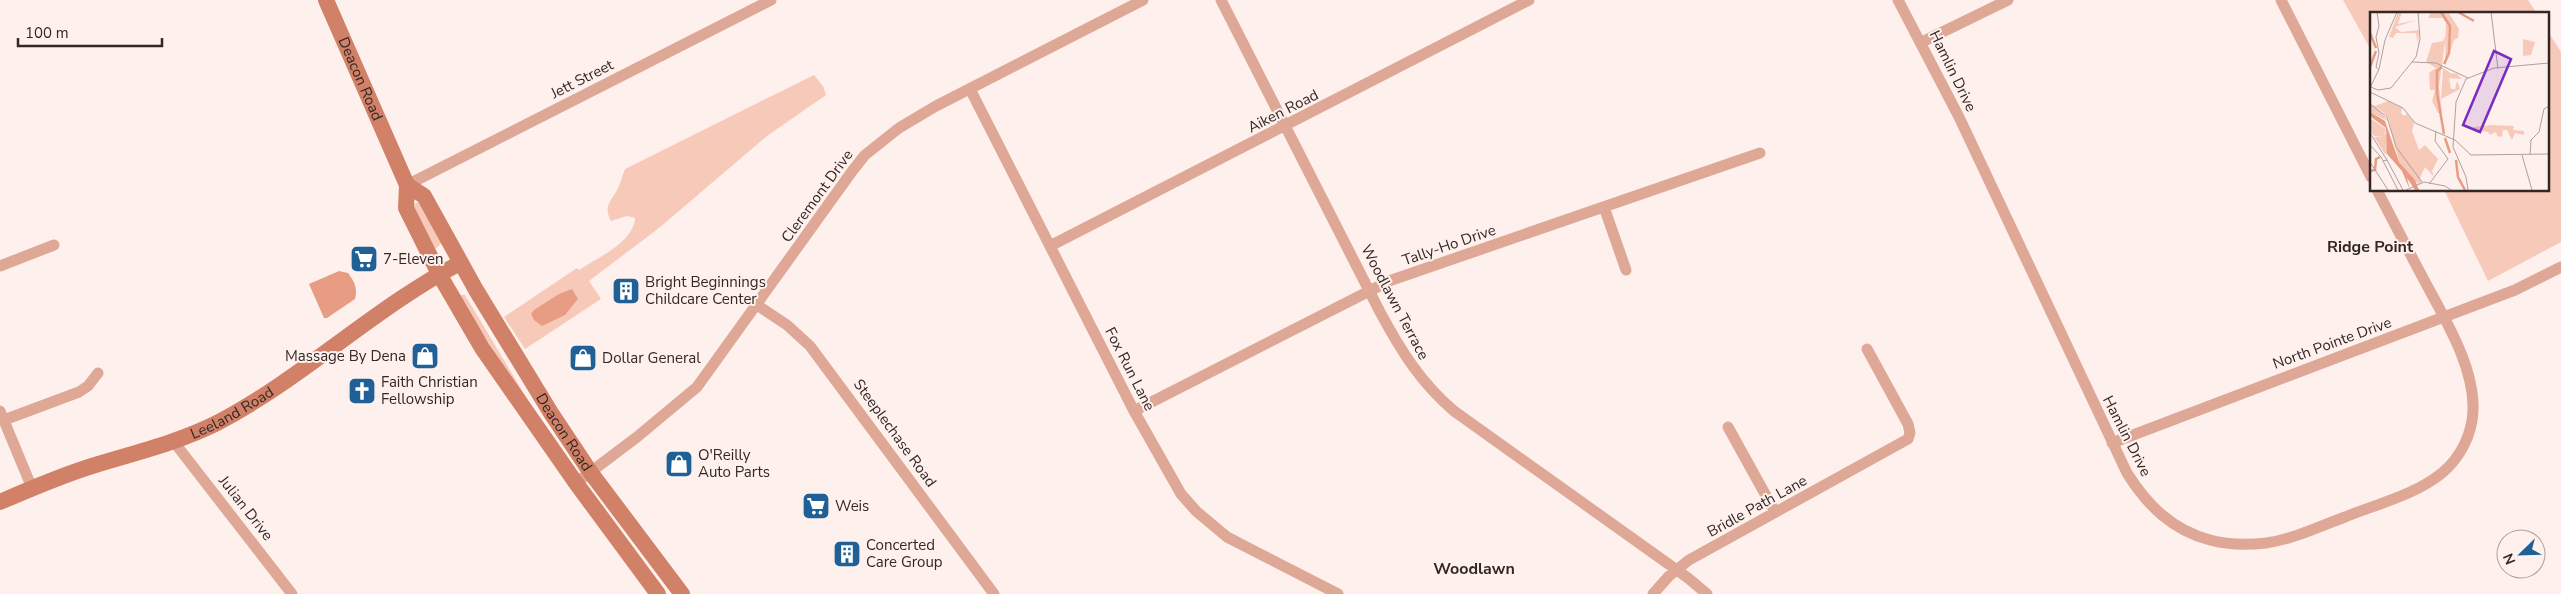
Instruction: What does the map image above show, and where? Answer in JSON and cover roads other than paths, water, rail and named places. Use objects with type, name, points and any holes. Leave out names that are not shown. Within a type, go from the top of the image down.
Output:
[{"type":"main road","name":"Deacon Road","points":[[330,1],[407,185],[406,208],[439,274],[498,374],[658,594]]},
{"type":"main road","name":"Deacon Road","points":[[407,185],[424,196],[460,263],[551,413],[591,472],[682,594]]},
{"type":"main road","points":[[439,274],[460,263]]},
{"type":"main road","name":"Leeland Road","points":[[0,502],[91,466],[174,442],[217,422],[252,402],[420,284],[439,274]]},
{"type":"street","name":"Jett Street","points":[[407,185],[429,172],[771,0]]},
{"type":"street","name":"Cleremont Drive","points":[[576,483],[697,387],[865,155],[899,128],[970,89],[1143,0]]},
{"type":"street","name":"Woodlawn Terrace","points":[[1221,0],[1369,290],[1410,365],[1438,397],[1676,569],[1706,594]]},
{"type":"street","name":"Aiken Road","points":[[1050,246],[1529,0]]},
{"type":"street","name":"Hamlin Drive","points":[[1898,0],[1922,42],[2127,473],[2149,505],[2176,525],[2210,540],[2246,544],[2281,540],[2401,496],[2430,481],[2452,463],[2466,441],[2473,412],[2471,385],[2467,370],[2443,317],[2379,191]]},
{"type":"street","points":[[1922,42],[2008,0]]},
{"type":"street","points":[[2280,0],[2370,175]]},
{"type":"street","name":"Fox Run Lane","points":[[970,89],[1134,411],[1169,475],[1196,511],[1211,525],[1244,547],[1338,594]]},
{"type":"street","name":"Tally-Ho Drive","points":[[1134,411],[1369,290],[1760,153]]},
{"type":"street","points":[[1604,207],[1626,270]]},
{"type":"street","points":[[0,266],[54,245]]},
{"type":"street","name":"North Pointe Drive","points":[[2112,443],[2515,290],[2561,267]]},
{"type":"street","name":"Steeplechase Road","points":[[757,305],[787,325],[810,346],[994,594]]},
{"type":"street","name":"Bridle Path Lane","points":[[1652,594],[1676,569],[1774,512],[1908,439],[1910,427],[1867,349]]},
{"type":"street","points":[[32,488],[2,416],[79,392],[88,386],[98,373]]},
{"type":"street","points":[[1728,426],[1774,512]]},
{"type":"street","name":"Julian Drive","points":[[174,442],[292,594]]},
{"type":"place","name":"7-Eleven","points":[[364,259]]},
{"type":"place","name":"Bright Beginnings Childcare Center","points":[[626,291]]},
{"type":"place","name":"Massage By Dena","points":[[425,356]]},
{"type":"place","name":"Dollar General","points":[[583,358]]},
{"type":"place","name":"Faith Christian Fellowship","points":[[362,391]]},
{"type":"place","name":"O'Reilly Auto Parts","points":[[679,464]]},
{"type":"place","name":"Weis","points":[[816,506]]},
{"type":"place","name":"Concerted Care Group","points":[[847,554]]},
{"type":"district","name":"Ridge Point","points":[[2370,246]]},
{"type":"district","name":"Woodlawn","points":[[1474,568]]}]
